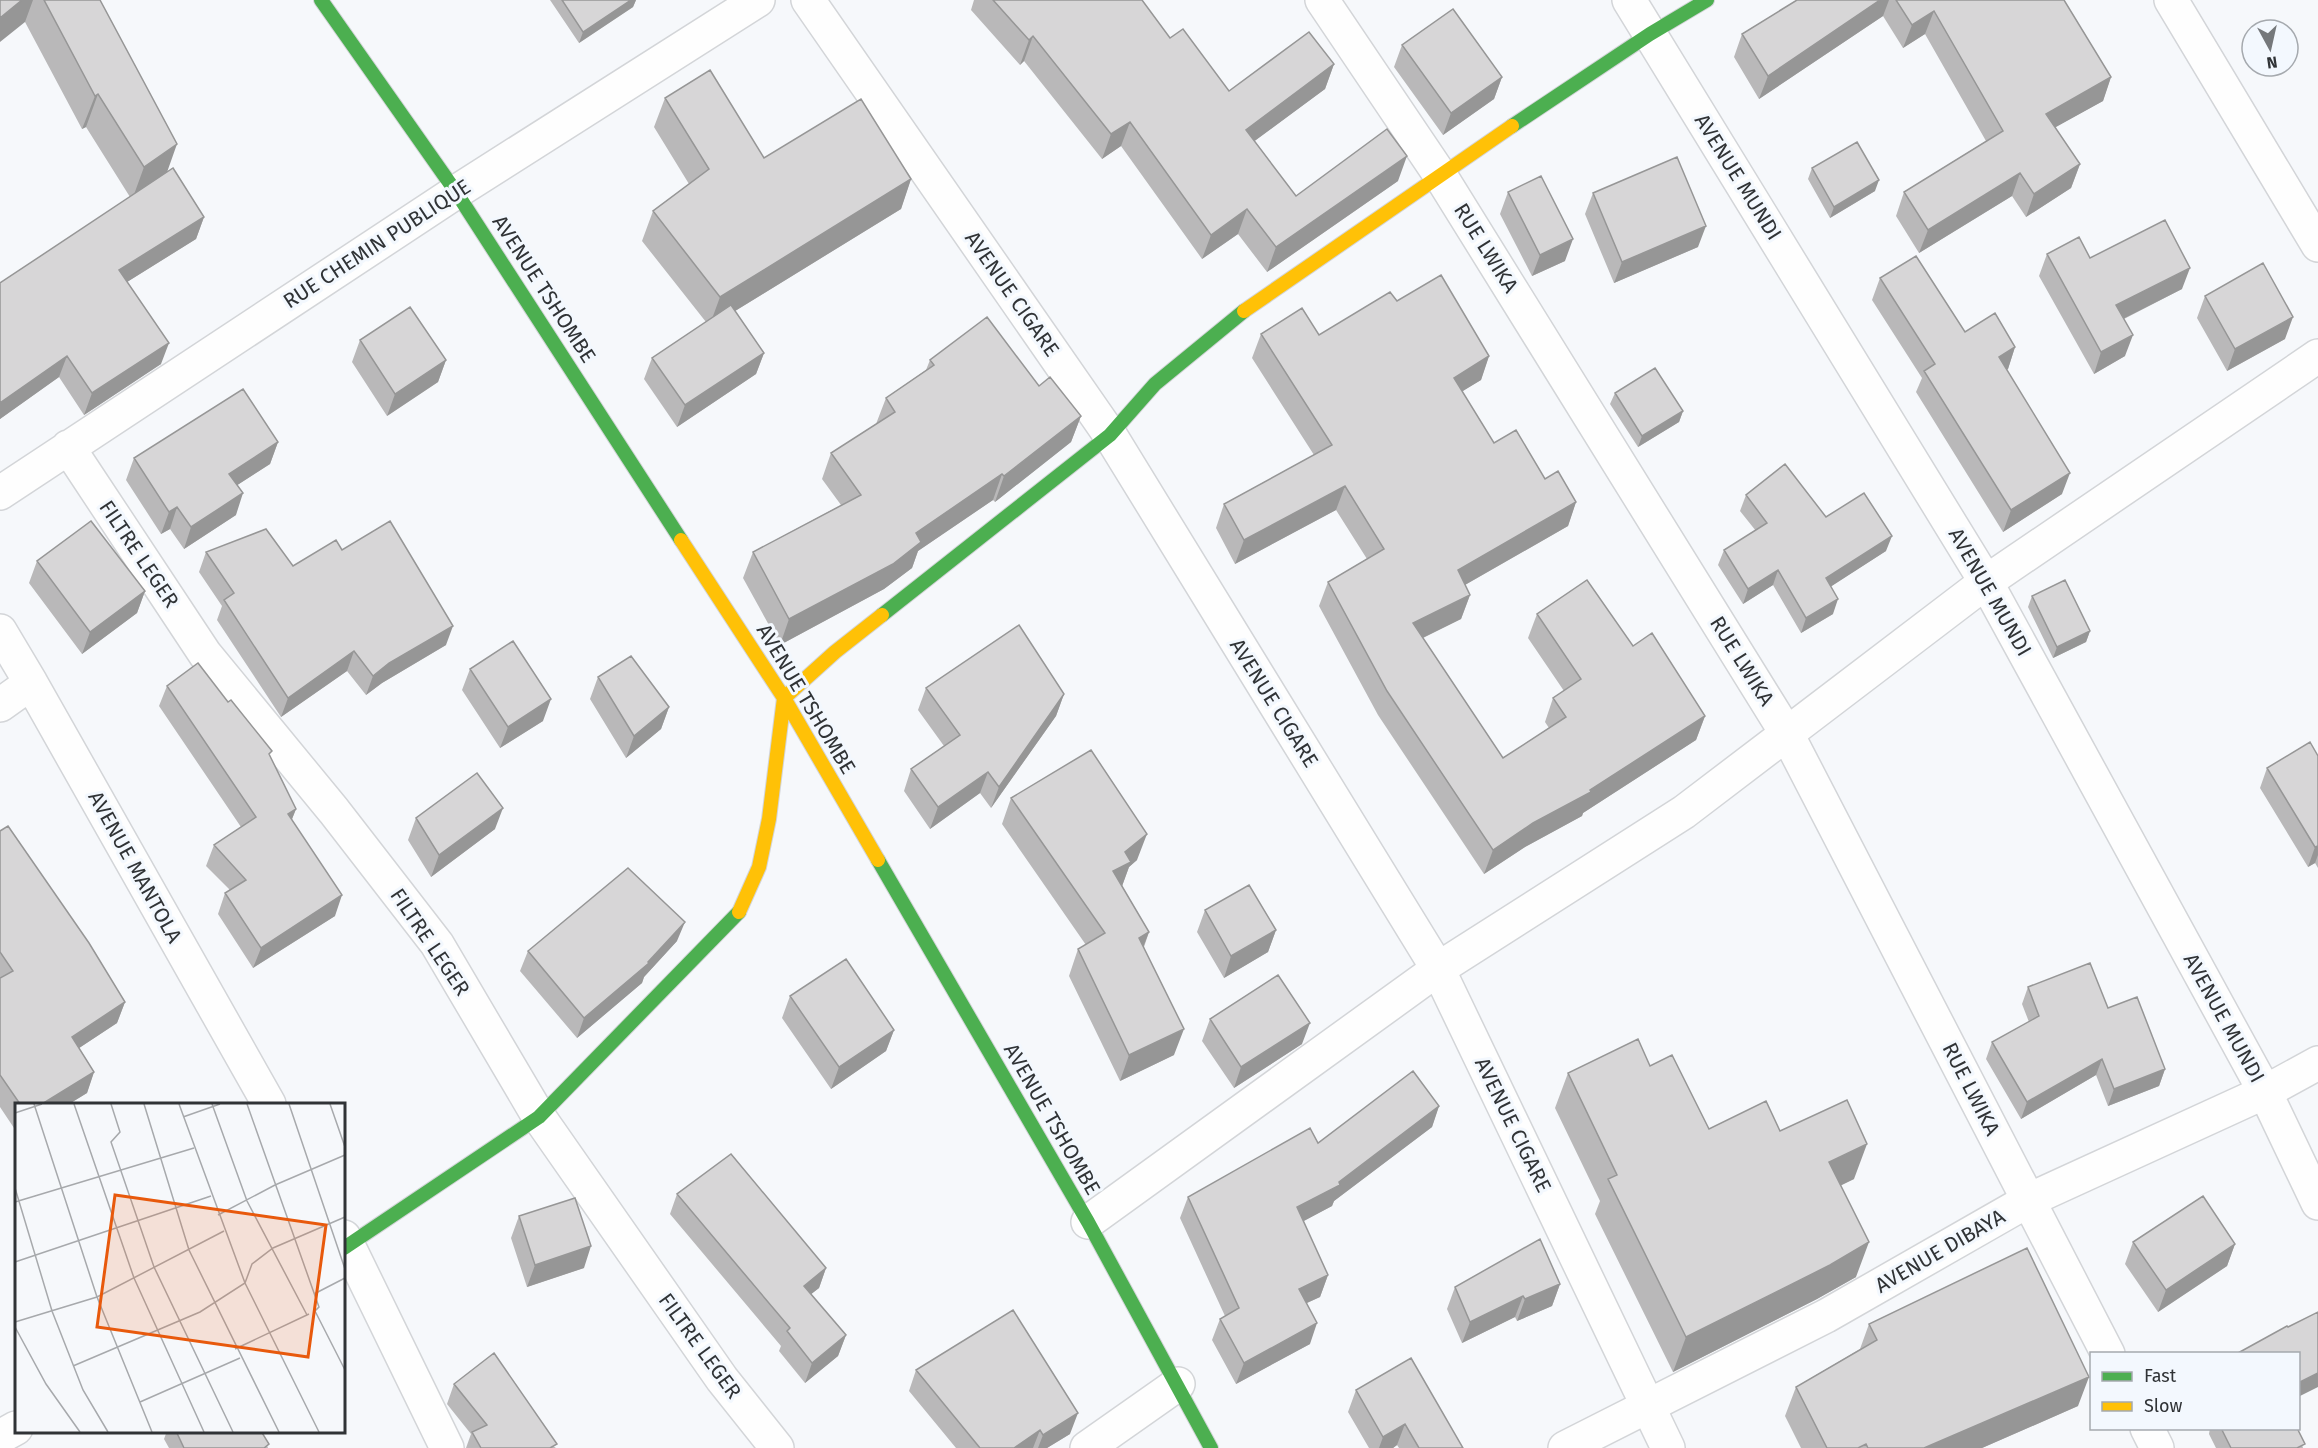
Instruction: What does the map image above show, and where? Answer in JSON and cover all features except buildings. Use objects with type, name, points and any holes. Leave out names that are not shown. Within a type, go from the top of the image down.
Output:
[{"type":"street","name":"AVENUE TSHOMBE","points":[[321,0],[456,192],[784,698],[1088,1222],[1211,1448]]},
{"type":"street","name":"RUE CHEMIN PUBLIQUE","points":[[0,493],[456,192],[758,0]]},
{"type":"street","name":"AVENUE CIGARE","points":[[808,0],[1110,435],[1438,969],[1668,1448]]},
{"type":"street","name":"RUE LWIKA","points":[[1322,0],[1440,175],[1787,734],[2107,1352]]},
{"type":"street","name":"AVENUE MUNDI","points":[[1629,0],[1986,582],[2265,1092],[2318,1203]]},
{"type":"street","points":[[447,1448],[345,1244],[539,1117],[739,912],[759,867],[769,819],[784,698],[835,652],[1110,435],[1155,384],[1232,318],[1650,34],[1707,0]]},
{"type":"street","points":[[2171,0],[2318,245]]},
{"type":"street","points":[[1088,1222],[1438,969],[1684,812],[1986,582],[2318,356]]},
{"type":"street","name":"FILTRE LEGER","points":[[68,447],[205,654],[334,811],[437,944],[539,1117],[722,1379],[777,1448]]},
{"type":"street","name":"AVENUE MANTOLA","points":[[0,631],[268,1103]]},
{"type":"street","points":[[0,705],[31,683]]},
{"type":"street","name":"AVENUE DIBAYA","points":[[1565,1448],[1826,1316],[2029,1200],[2265,1092],[2318,1064]]},
{"type":"street","points":[[1087,1448],[1178,1384]]},
{"type":"street","points":[[0,1437],[15,1429]]},
{"type":"street","points":[[2148,1430],[2157,1448]]},
{"type":"traffic: fast","points":[[321,0],[456,192],[681,540]]},
{"type":"traffic: fast","points":[[1512,126],[1650,34],[1707,0]]},
{"type":"traffic: fast","points":[[882,615],[1110,435],[1155,384],[1244,311]]},
{"type":"traffic: fast","points":[[878,860],[1088,1222],[1211,1448]]},
{"type":"traffic: fast","points":[[345,1247],[539,1117],[739,912]]},
{"type":"traffic: slow","points":[[1244,311],[1512,126]]},
{"type":"traffic: slow","points":[[681,540],[784,698],[878,860]]},
{"type":"traffic: slow","points":[[739,912],[759,867],[769,819],[784,698],[835,652],[882,615]]}]
